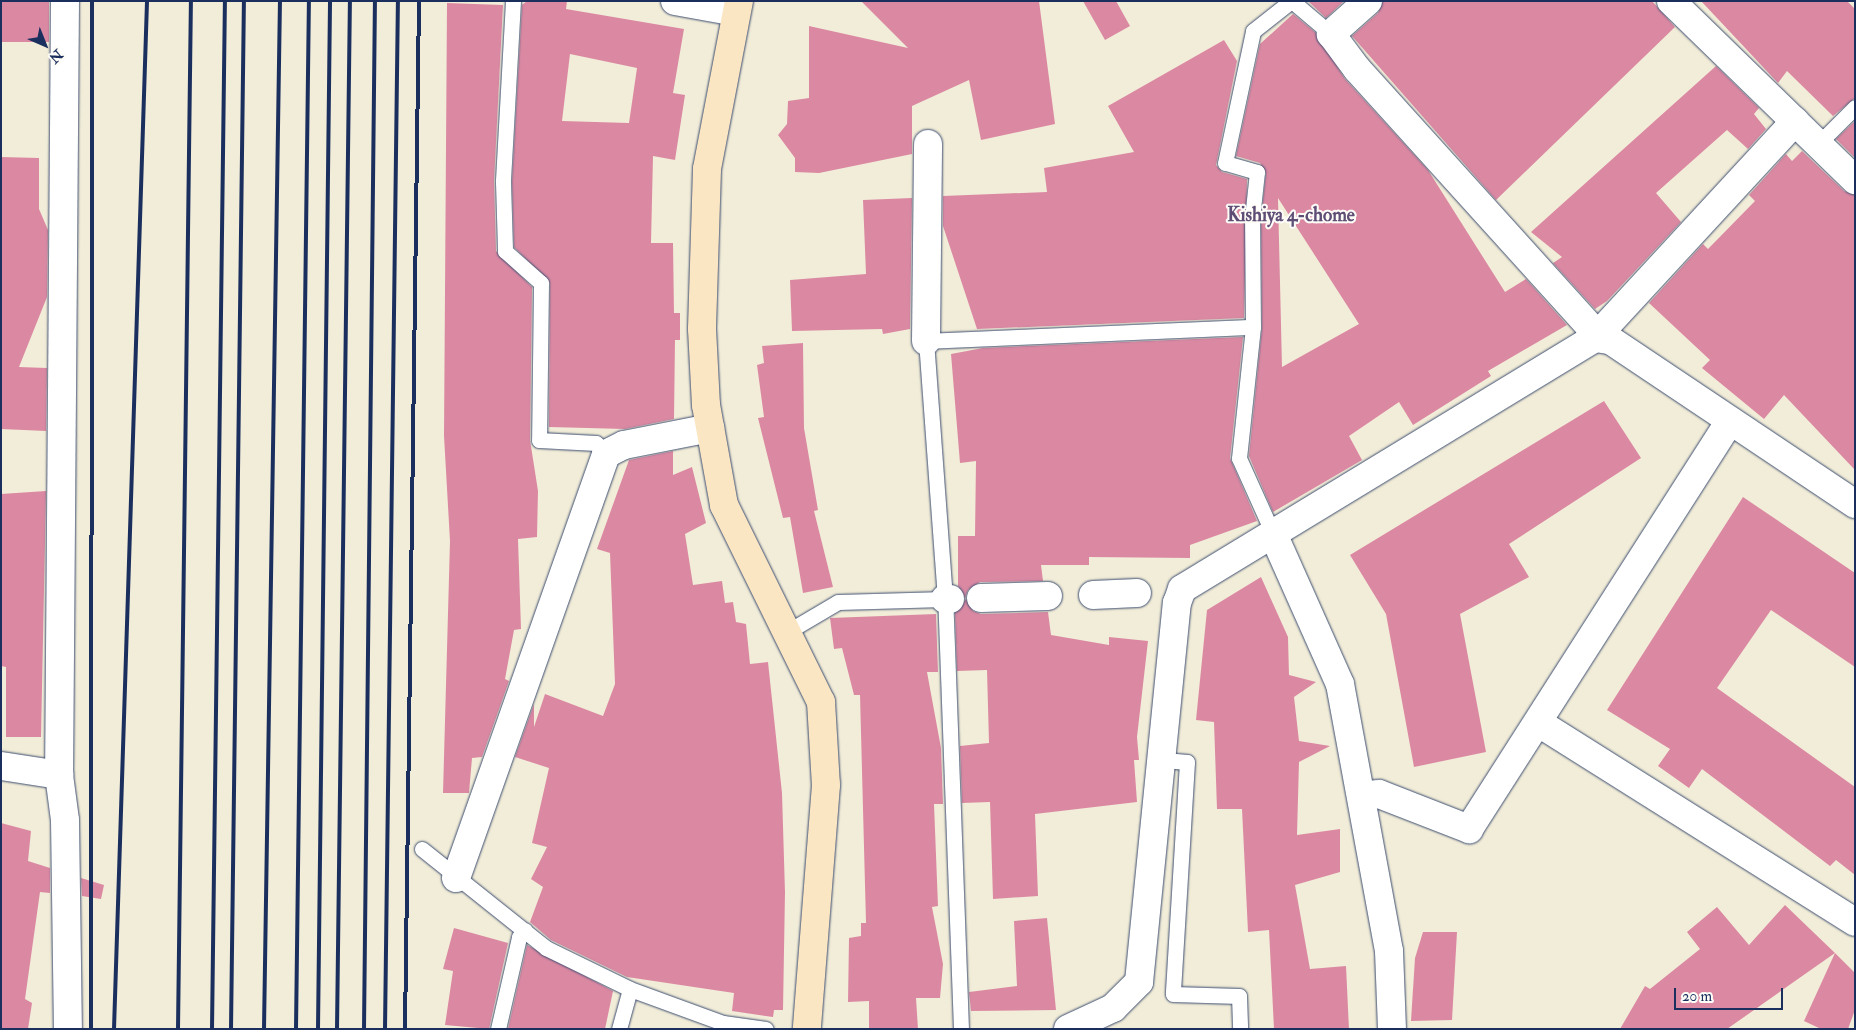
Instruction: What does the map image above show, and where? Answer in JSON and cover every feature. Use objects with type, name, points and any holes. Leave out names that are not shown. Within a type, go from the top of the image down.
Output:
[{"type":"street","points":[[65,1],[60,776],[66,820],[68,1029]]},
{"type":"street","points":[[675,1],[737,7],[707,169],[702,329],[710,428],[724,504],[821,702],[826,785],[807,1029]]},
{"type":"street","points":[[1368,1],[1332,34],[1356,69],[1589,326],[1595,338]]},
{"type":"street","points":[[1672,1],[1855,180]]},
{"type":"street","points":[[1068,1029],[1113,1008],[1139,982],[1164,760],[1173,594],[1274,536],[1595,338],[1795,121]]},
{"type":"street","points":[[926,341],[928,144]]},
{"type":"street","points":[[1595,338],[1610,340],[1728,423],[1855,504]]},
{"type":"street","points":[[1362,795],[1379,794],[1469,829],[1539,723],[1728,423]]},
{"type":"street","points":[[456,878],[606,454],[624,445],[710,428]]},
{"type":"street","points":[[1274,536],[1340,684],[1362,795],[1389,952],[1392,1029]]},
{"type":"street","points":[[1094,595],[1137,593]]},
{"type":"street","points":[[981,598],[1048,596]]},
{"type":"street","points":[[1539,723],[1855,922]]},
{"type":"street","points":[[1,766],[60,776]]},
{"type":"lane","points":[[513,1],[503,182],[505,251],[541,283],[539,440],[596,443],[606,454]]},
{"type":"lane","points":[[1274,536],[1239,458],[1253,327],[1252,218],[1257,172],[1225,163],[1253,31],[1292,1],[1332,34]]},
{"type":"lane","points":[[1818,144],[1855,107]]},
{"type":"lane","points":[[961,1029],[948,599],[926,341],[1253,327]]},
{"type":"lane","points":[[787,632],[838,602],[948,599]]},
{"type":"lane","points":[[1164,760],[1187,762],[1173,994],[1239,996],[1240,1029]]},
{"type":"lane","points":[[422,848],[456,878],[546,948],[630,989],[723,1023],[766,1029]]},
{"type":"lane","points":[[498,1029],[519,937],[524,930]]},
{"type":"lane","points":[[619,1029],[630,989]]},
{"type":"building","points":[[1,1],[49,1],[49,42],[1,42]]},
{"type":"building","points":[[527,1],[567,1],[566,9],[684,29],[673,93],[685,95],[675,160],[653,156],[651,243],[673,243],[674,313],[680,313],[680,340],[675,340],[674,419],[625,429],[549,427],[550,283],[514,247],[512,182],[522,5]],"holes":[[[570,54],[637,68],[629,123],[562,121]]]},
{"type":"building","points":[[861,1],[1039,1],[1055,124],[981,140],[969,80],[912,106],[912,154],[819,173],[795,172],[795,158],[778,135],[787,124],[788,101],[809,98],[809,26],[908,48]]},
{"type":"building","points":[[1083,1],[1116,1],[1130,26],[1105,40]]},
{"type":"building","points":[[1308,1],[1344,1],[1326,18]]},
{"type":"building","points":[[1383,1],[1652,1],[1675,27],[1496,200],[1352,36],[1378,13]]},
{"type":"building","points":[[1701,1],[1847,1],[1855,9],[1855,98],[1833,116],[1787,71],[1778,83]]},
{"type":"building","points":[[447,3],[503,5],[494,181],[496,251],[532,287],[530,440],[538,491],[537,537],[518,539],[521,629],[514,630],[505,679],[509,681],[482,757],[472,758],[469,793],[443,793],[450,541],[444,436]]},
{"type":"building","points":[[1293,14],[1316,33],[1345,79],[1428,170],[1505,292],[1526,279],[1567,325],[1488,371],[1491,376],[1413,425],[1399,402],[1349,436],[1362,460],[1273,512],[1249,456],[1262,328],[1261,218],[1266,173],[1260,163],[1236,156],[1260,44]],"holes":[[[1278,198],[1359,324],[1282,367]]]},
{"type":"building","points":[[1224,40],[1237,61],[1216,165],[1222,172],[1247,179],[1244,318],[977,329],[943,226],[943,196],[1047,192],[1044,168],[1134,152],[1108,106]]},
{"type":"building","points":[[1716,66],[1759,108],[1754,114],[1766,129],[1748,149],[1727,130],[1656,193],[1681,222],[1607,301],[1595,309],[1553,263],[1562,257],[1531,232]]},
{"type":"building","points":[[1855,121],[1855,158],[1836,139]]},
{"type":"building","points":[[1802,151],[1844,191],[1855,195],[1855,470],[1784,395],[1764,419],[1702,368],[1710,360],[1649,303],[1703,244],[1708,249],[1755,201],[1749,195],[1786,154],[1792,161]]},
{"type":"building","points":[[1,157],[39,158],[39,209],[48,230],[47,297],[19,367],[47,368],[46,431],[1,429]]},
{"type":"building","points":[[912,198],[910,329],[883,334],[882,329],[792,331],[790,280],[866,274],[863,200]]},
{"type":"building","points":[[1243,337],[1230,458],[1257,521],[1190,545],[1190,558],[1089,557],[1089,565],[1041,565],[1043,581],[980,582],[968,590],[965,598],[958,586],[958,536],[975,536],[976,461],[960,463],[951,354],[983,348]]},
{"type":"building","points":[[803,343],[804,428],[818,510],[814,511],[833,587],[803,593],[790,517],[783,518],[758,418],[764,417],[757,365],[764,363],[762,346]]},
{"type":"building","points":[[1604,401],[1641,458],[1509,544],[1529,577],[1460,614],[1486,752],[1414,767],[1386,614],[1350,555]]},
{"type":"building","points":[[673,451],[673,475],[692,467],[706,523],[685,534],[693,585],[722,581],[725,603],[733,602],[736,622],[746,624],[750,664],[768,662],[782,793],[785,892],[783,1010],[774,1010],[773,1017],[732,1011],[734,993],[627,977],[551,940],[530,922],[543,887],[531,879],[547,847],[532,843],[549,768],[515,757],[534,704],[534,727],[545,694],[603,716],[615,684],[610,553],[597,549],[629,460]]},
{"type":"building","points":[[46,491],[41,737],[6,737],[6,667],[1,666],[1,494]]},
{"type":"building","points":[[1743,497],[1855,573],[1855,667],[1771,610],[1717,688],[1855,787],[1855,875],[1836,860],[1830,866],[1702,769],[1689,788],[1658,766],[1670,749],[1607,710]]},
{"type":"building","points":[[1261,577],[1288,637],[1289,675],[1316,682],[1294,697],[1299,741],[1330,746],[1299,762],[1297,835],[1340,829],[1340,872],[1295,885],[1310,969],[1346,966],[1349,1029],[1274,1029],[1269,930],[1248,932],[1242,809],[1217,809],[1214,722],[1196,720],[1207,610]]},
{"type":"building","points":[[966,599],[973,611],[981,614],[1048,612],[1051,635],[1109,645],[1109,637],[1148,641],[1137,737],[1139,760],[1134,760],[1137,802],[1035,814],[1038,896],[993,899],[990,802],[962,803],[960,746],[989,743],[987,670],[957,671],[955,613]]},
{"type":"building","points":[[936,614],[938,672],[927,672],[941,748],[943,804],[934,804],[938,906],[932,907],[943,964],[940,998],[916,998],[918,1029],[869,1029],[869,1001],[848,1002],[849,938],[861,936],[861,923],[866,923],[860,695],[854,695],[842,648],[834,649],[830,618]]},
{"type":"building","points":[[1,823],[31,831],[28,861],[50,868],[50,893],[40,892],[25,999],[32,1003],[28,1029],[1,1029]]},
{"type":"building","points":[[81,878],[104,885],[101,899],[82,896]]},
{"type":"building","points":[[1785,905],[1835,953],[1727,1029],[1620,1029],[1645,986],[1650,989],[1700,949],[1687,932],[1717,907],[1749,945]]},
{"type":"building","points":[[1047,918],[1056,1010],[971,1011],[969,992],[1017,986],[1014,921]]},
{"type":"building","points":[[454,928],[508,943],[489,1029],[445,1025],[453,971],[443,969]]},
{"type":"building","points":[[1423,932],[1457,932],[1452,1020],[1411,1021],[1415,958]]},
{"type":"building","points":[[527,945],[613,991],[605,1029],[508,1029]]},
{"type":"building","points":[[1835,953],[1855,973],[1855,1010],[1848,1029],[1821,1029],[1804,1021]]},
{"type":"railway","points":[[91,1029],[92,1]]},
{"type":"railway","points":[[114,1029],[147,1]]},
{"type":"railway","points":[[178,1029],[191,1]]},
{"type":"railway","points":[[212,1029],[225,1]]},
{"type":"railway","points":[[231,1029],[244,1]]},
{"type":"railway","points":[[264,1029],[280,1]]},
{"type":"railway","points":[[296,1029],[309,1]]},
{"type":"railway","points":[[318,1029],[330,1]]},
{"type":"railway","points":[[337,1029],[350,1]]},
{"type":"railway","points":[[364,1029],[375,1]]},
{"type":"railway","points":[[385,1029],[398,1]]},
{"type":"railway","points":[[405,1029],[419,1]]},
{"type":"district","name":"Kishiya 4-chome","points":[[1291,216]]}]
